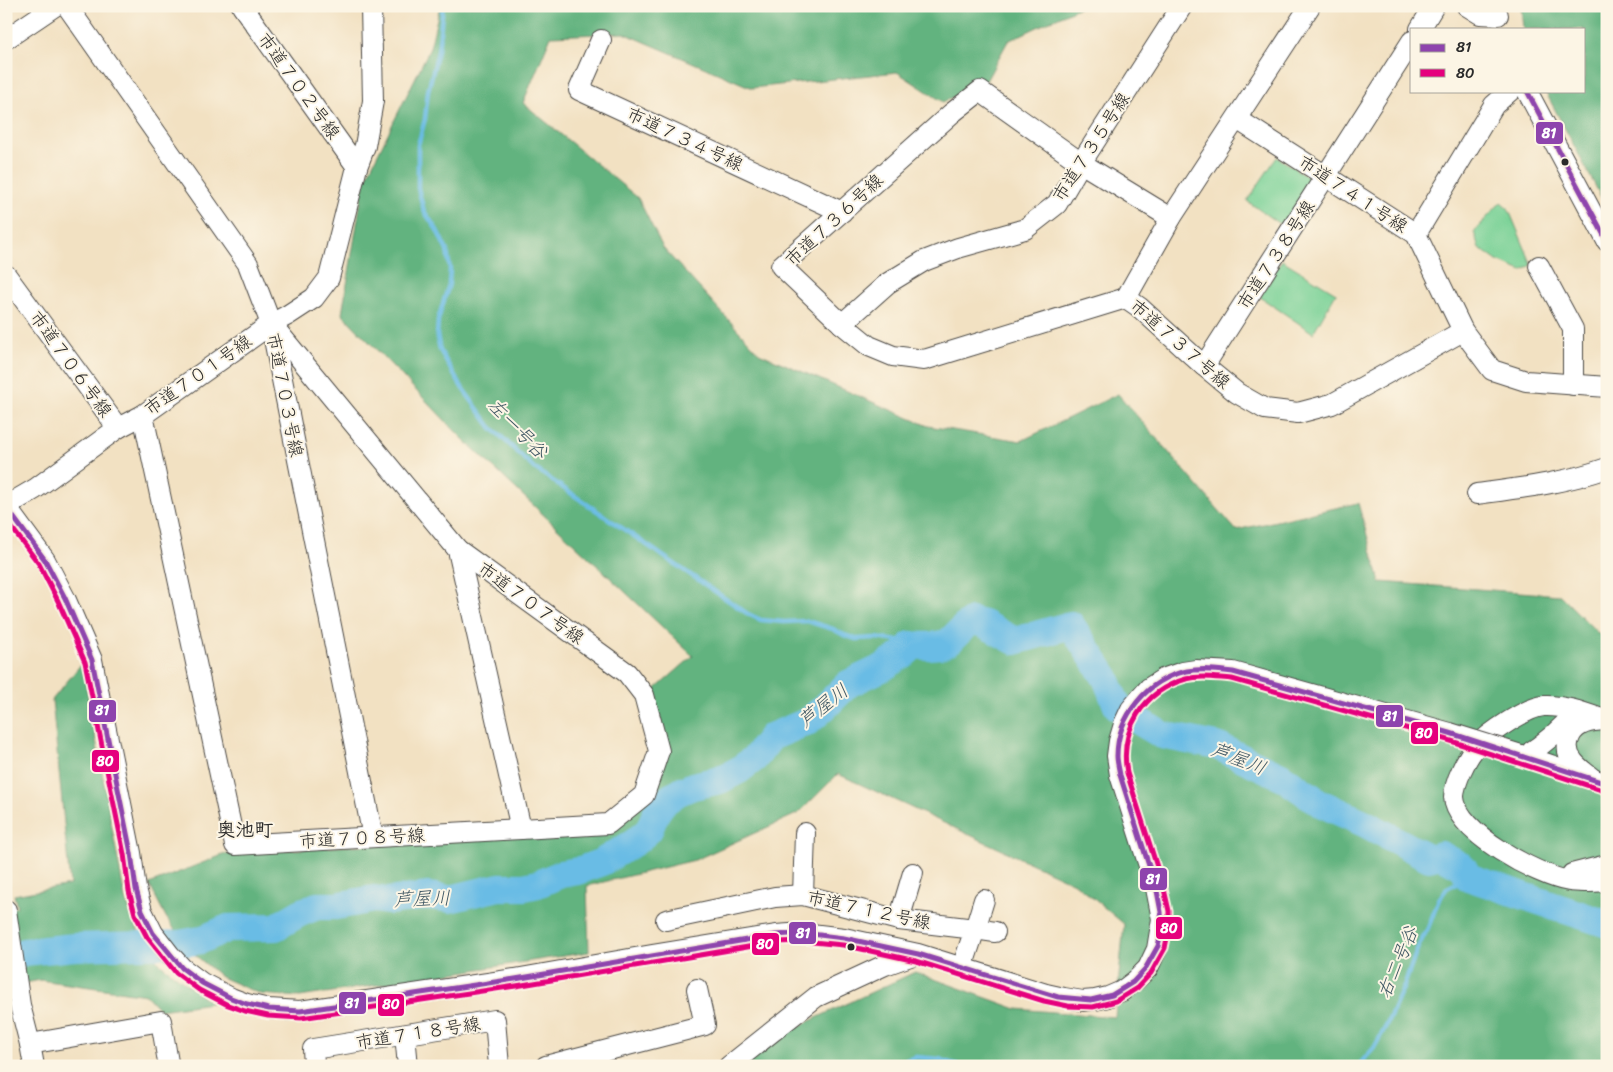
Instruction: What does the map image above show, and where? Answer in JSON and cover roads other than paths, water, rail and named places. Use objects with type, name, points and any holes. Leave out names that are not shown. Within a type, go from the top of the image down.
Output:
[{"type":"street","points":[[6,39],[55,6]]},
{"type":"street","name":"市道７０３号線","points":[[67,6],[248,264],[271,324],[373,837]]},
{"type":"street","name":"市道７０２号線","points":[[242,6],[357,166]]},
{"type":"street","name":"市道７０１号線","points":[[6,507],[36,489],[118,428],[143,415],[271,324],[314,298],[329,278],[357,166],[365,146],[373,101],[371,6]]},
{"type":"street","name":"市道７３５号線","points":[[842,324],[888,283],[924,261],[958,248],[1025,229],[1057,204],[1081,163],[1182,6]]},
{"type":"street","name":"市道７３７号線","points":[[1310,6],[1171,218],[1126,298],[1139,307],[1237,393],[1265,409],[1298,413],[1332,404],[1463,331]]},
{"type":"street","points":[[1421,28],[1434,6]]},
{"type":"street","points":[[1467,6],[1480,14],[1499,17]]},
{"type":"street","name":"市道７３４号線","points":[[601,40],[579,90],[842,212]]},
{"type":"street","name":"市道７３８号線","points":[[1204,366],[1410,44]]},
{"type":"street","name":"市道７３６号線","points":[[1126,298],[924,360],[893,356],[869,346],[842,324],[781,266],[952,113],[980,91],[1081,163],[1171,218]]},
{"type":"street","points":[[1416,234],[1494,106],[1509,92]]},
{"type":"street","points":[[1528,92],[1607,241]]},
{"type":"street","name":"市道７４１号線","points":[[1237,119],[1416,234],[1463,331],[1492,370],[1526,381],[1607,387]]},
{"type":"street","points":[[1539,266],[1573,329],[1573,384]]},
{"type":"street","name":"市道７０６号線","points":[[6,276],[118,428]]},
{"type":"street","name":"市道７０７号線","points":[[271,324],[458,550],[627,673],[644,695],[659,751],[644,795],[608,824],[521,829]]},
{"type":"street","name":"市道７０８号線","points":[[143,415],[235,845],[521,829]]},
{"type":"street","points":[[1477,494],[1592,474],[1607,468]]},
{"type":"street","points":[[6,507],[45,560],[65,598],[92,660],[131,853],[136,889],[142,910],[153,934],[182,968],[202,983],[231,998],[269,1009],[300,1011],[515,979],[776,935],[802,933],[844,938],[918,954],[1046,994],[1083,1001],[1095,1000],[1122,991],[1148,968],[1157,949],[1162,919],[1156,888],[1120,775],[1117,756],[1119,741],[1131,709],[1149,688],[1163,679],[1183,672],[1196,670],[1234,672],[1450,733],[1600,781]]},
{"type":"street","points":[[458,550],[521,829]]},
{"type":"street","points":[[1605,720],[1559,707],[1543,706],[1527,710],[1510,720],[1477,746],[1467,759],[1454,797],[1459,814],[1475,832],[1516,861],[1568,881],[1607,881]]},
{"type":"street","points":[[1523,756],[1558,731],[1577,711]]},
{"type":"street","points":[[1600,781],[1580,769],[1571,759],[1567,746],[1570,735],[1580,725],[1591,721],[1605,720]]},
{"type":"street","points":[[803,895],[805,834]]},
{"type":"street","points":[[1553,876],[1574,874],[1607,865]]},
{"type":"street","points":[[899,920],[913,873]]},
{"type":"street","name":"市道７１２号線","points":[[666,920],[775,897],[803,895],[899,920],[995,932]]},
{"type":"street","points":[[962,968],[984,900]]},
{"type":"street","points":[[6,910],[15,1002],[30,1044],[34,1066]]},
{"type":"street","points":[[729,1066],[816,997],[885,965],[918,954]]},
{"type":"street","points":[[546,1066],[705,1025],[697,989]]},
{"type":"street","name":"市道７１８号線","points":[[314,1066],[313,1049],[495,1020],[499,1066]]},
{"type":"street","points":[[30,1044],[161,1022],[168,1062]]},
{"type":"street","points":[[405,1034],[408,1066]]},
{"type":"waterway","name":"左一号谷","points":[[443,6],[438,51],[418,145],[418,188],[424,211],[437,230],[447,251],[450,269],[449,284],[438,320],[437,335],[440,350],[463,389],[491,427],[534,468],[748,614],[761,620],[807,621],[856,639],[876,638],[906,642],[911,645]]},
{"type":"waterway","name":"芦屋川","points":[[6,960],[24,952],[75,947],[179,944],[201,940],[228,928],[276,927],[300,913],[317,906],[336,906],[374,899],[388,901],[429,896],[450,899],[499,887],[524,887],[538,884],[561,874],[578,871],[602,862],[635,842],[649,830],[656,813],[663,803],[677,793],[693,786],[720,780],[739,770],[755,758],[771,737],[809,721],[848,684],[884,667],[908,651],[911,645],[932,646],[947,643],[972,621],[984,624],[1015,641],[1071,625],[1106,678],[1117,706],[1162,735],[1217,746],[1281,776],[1320,803],[1364,823],[1429,858],[1441,855],[1463,867],[1468,877],[1607,924]]},
{"type":"waterway","name":"右二号谷","points":[[1358,1066],[1374,1048],[1385,1028],[1439,899],[1447,888],[1468,877]]},
{"type":"waterway","name":"右二号谷","points":[[888,1066],[916,1057],[940,1059],[959,1066]]},
{"type":"district","name":"奥池町","points":[[245,829]]}]
